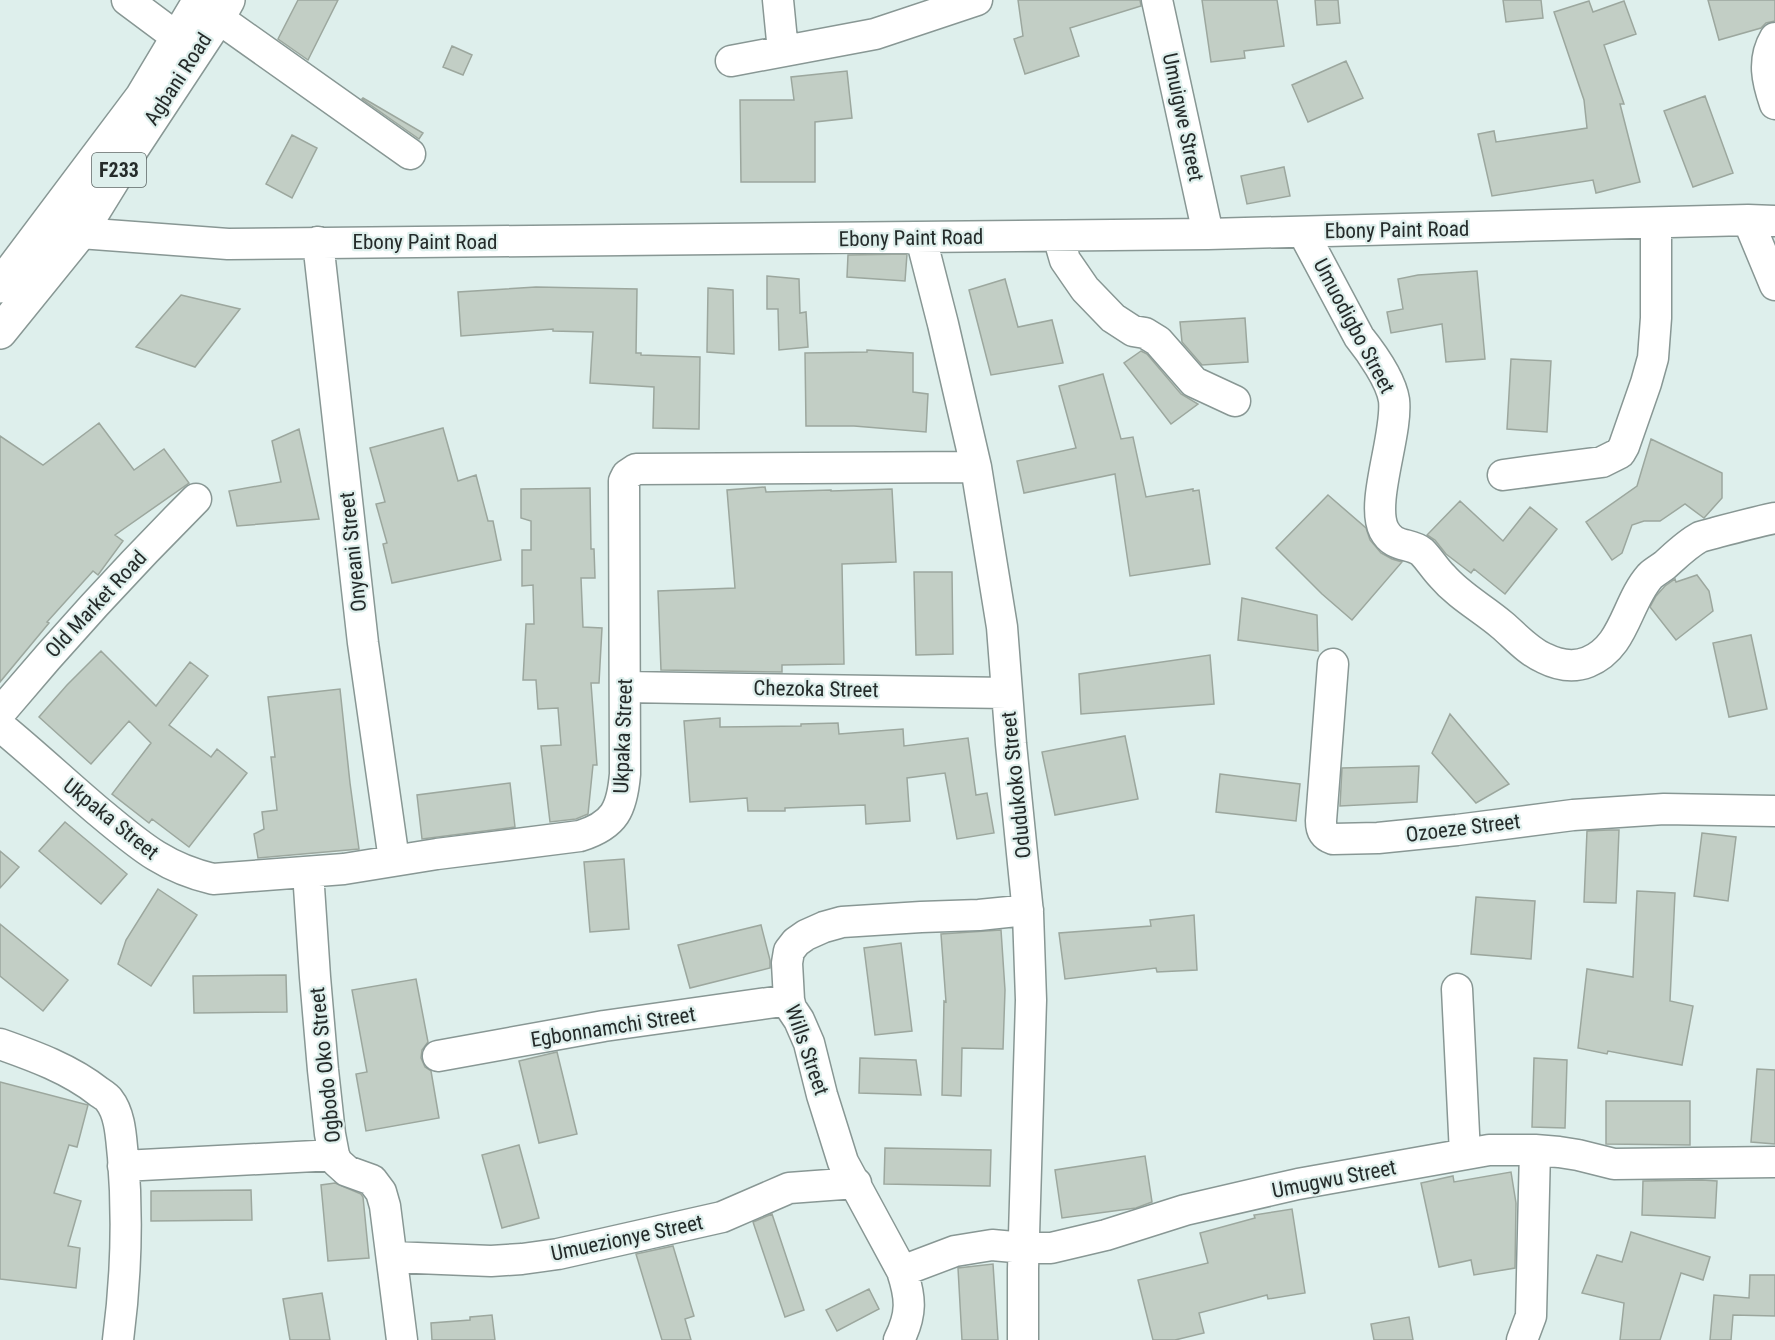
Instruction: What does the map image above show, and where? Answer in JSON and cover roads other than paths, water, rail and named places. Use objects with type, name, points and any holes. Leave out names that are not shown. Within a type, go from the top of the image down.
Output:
[{"type":"main road","name":"Agbani Road","points":[[0,286],[142,97],[177,38],[215,6]]},
{"type":"main road","name":"Agbani Road","points":[[0,332],[80,233],[215,6]]},
{"type":"street","points":[[127,0],[177,38]]},
{"type":"street","points":[[778,0],[783,51]]},
{"type":"street","points":[[731,61],[874,34],[977,0]]},
{"type":"street","name":"Umuigwe Street","points":[[1157,0],[1208,234]]},
{"type":"street","points":[[215,6],[410,154]]},
{"type":"street","points":[[1775,38],[1767,60],[1766,72],[1775,104]]},
{"type":"street","points":[[54,215],[80,233]]},
{"type":"street","points":[[1762,220],[1775,285]]},
{"type":"street","name":"Ebony Paint Road","points":[[80,233],[228,244],[1208,234],[1762,220]]},
{"type":"street","points":[[1503,475],[1602,462],[1620,453],[1643,393],[1653,358],[1656,318],[1656,223]]},
{"type":"street","name":"Umuodigbo Street","points":[[1303,232],[1359,337],[1387,381],[1393,397],[1395,410],[1380,510],[1384,530],[1400,545],[1417,549],[1424,554],[1455,589],[1500,623],[1528,649],[1543,658],[1574,666],[1597,657],[1605,652],[1617,636],[1651,576],[1679,552],[1701,537],[1775,518]]},
{"type":"street","points":[[1058,236],[1065,260],[1085,289],[1113,318],[1132,331],[1145,333],[1158,340],[1194,382],[1235,401]]},
{"type":"street","name":"Odudukoko Street","points":[[921,238],[976,467],[1002,627],[1028,910],[1031,1000],[1023,1340]]},
{"type":"street","name":"Onyeani Street","points":[[318,242],[363,643],[394,860]]},
{"type":"street","name":"Ukpaka Street","points":[[0,726],[142,848],[173,866],[213,879],[344,869],[394,860],[579,836],[600,827],[610,819],[620,807],[623,797],[626,774],[624,482],[630,472],[636,469],[976,467]]},
{"type":"street","name":"Old Market Road","points":[[0,713],[143,552],[196,499]]},
{"type":"street","name":"Ozoeze Street","points":[[1333,664],[1321,830],[1327,837],[1333,839],[1378,838],[1573,815],[1664,809],[1775,811]]},
{"type":"street","name":"Chezoka Street","points":[[625,687],[1007,693]]},
{"type":"street","name":"Ogbodo Oko Street","points":[[308,872],[323,1070],[334,1155],[337,1162],[347,1171],[372,1180],[381,1192],[385,1206],[402,1340]]},
{"type":"street","name":"Wills Street","points":[[899,1340],[908,1318],[910,1297],[902,1271],[843,1162],[809,1043],[802,1025],[791,1008],[787,963],[789,951],[796,942],[824,927],[842,922],[979,915],[1028,910]]},
{"type":"street","points":[[1457,989],[1465,1154]]},
{"type":"street","name":"Egbonnamchi Street","points":[[438,1056],[604,1026],[789,1000]]},
{"type":"street","points":[[0,1044],[69,1072],[92,1087],[109,1100],[120,1125],[127,1233],[118,1340]]},
{"type":"street","name":"Umugwu Street","points":[[902,1271],[955,1251],[992,1245],[1051,1248],[1106,1235],[1185,1210],[1298,1184],[1488,1150],[1535,1150],[1578,1155],[1614,1164],[1775,1162]]},
{"type":"street","points":[[1522,1340],[1531,1316],[1535,1150]]},
{"type":"street","points":[[123,1166],[334,1155]]},
{"type":"street","name":"Umuezionye Street","points":[[392,1257],[491,1261],[558,1254],[722,1217],[789,1188],[856,1184]]}]
